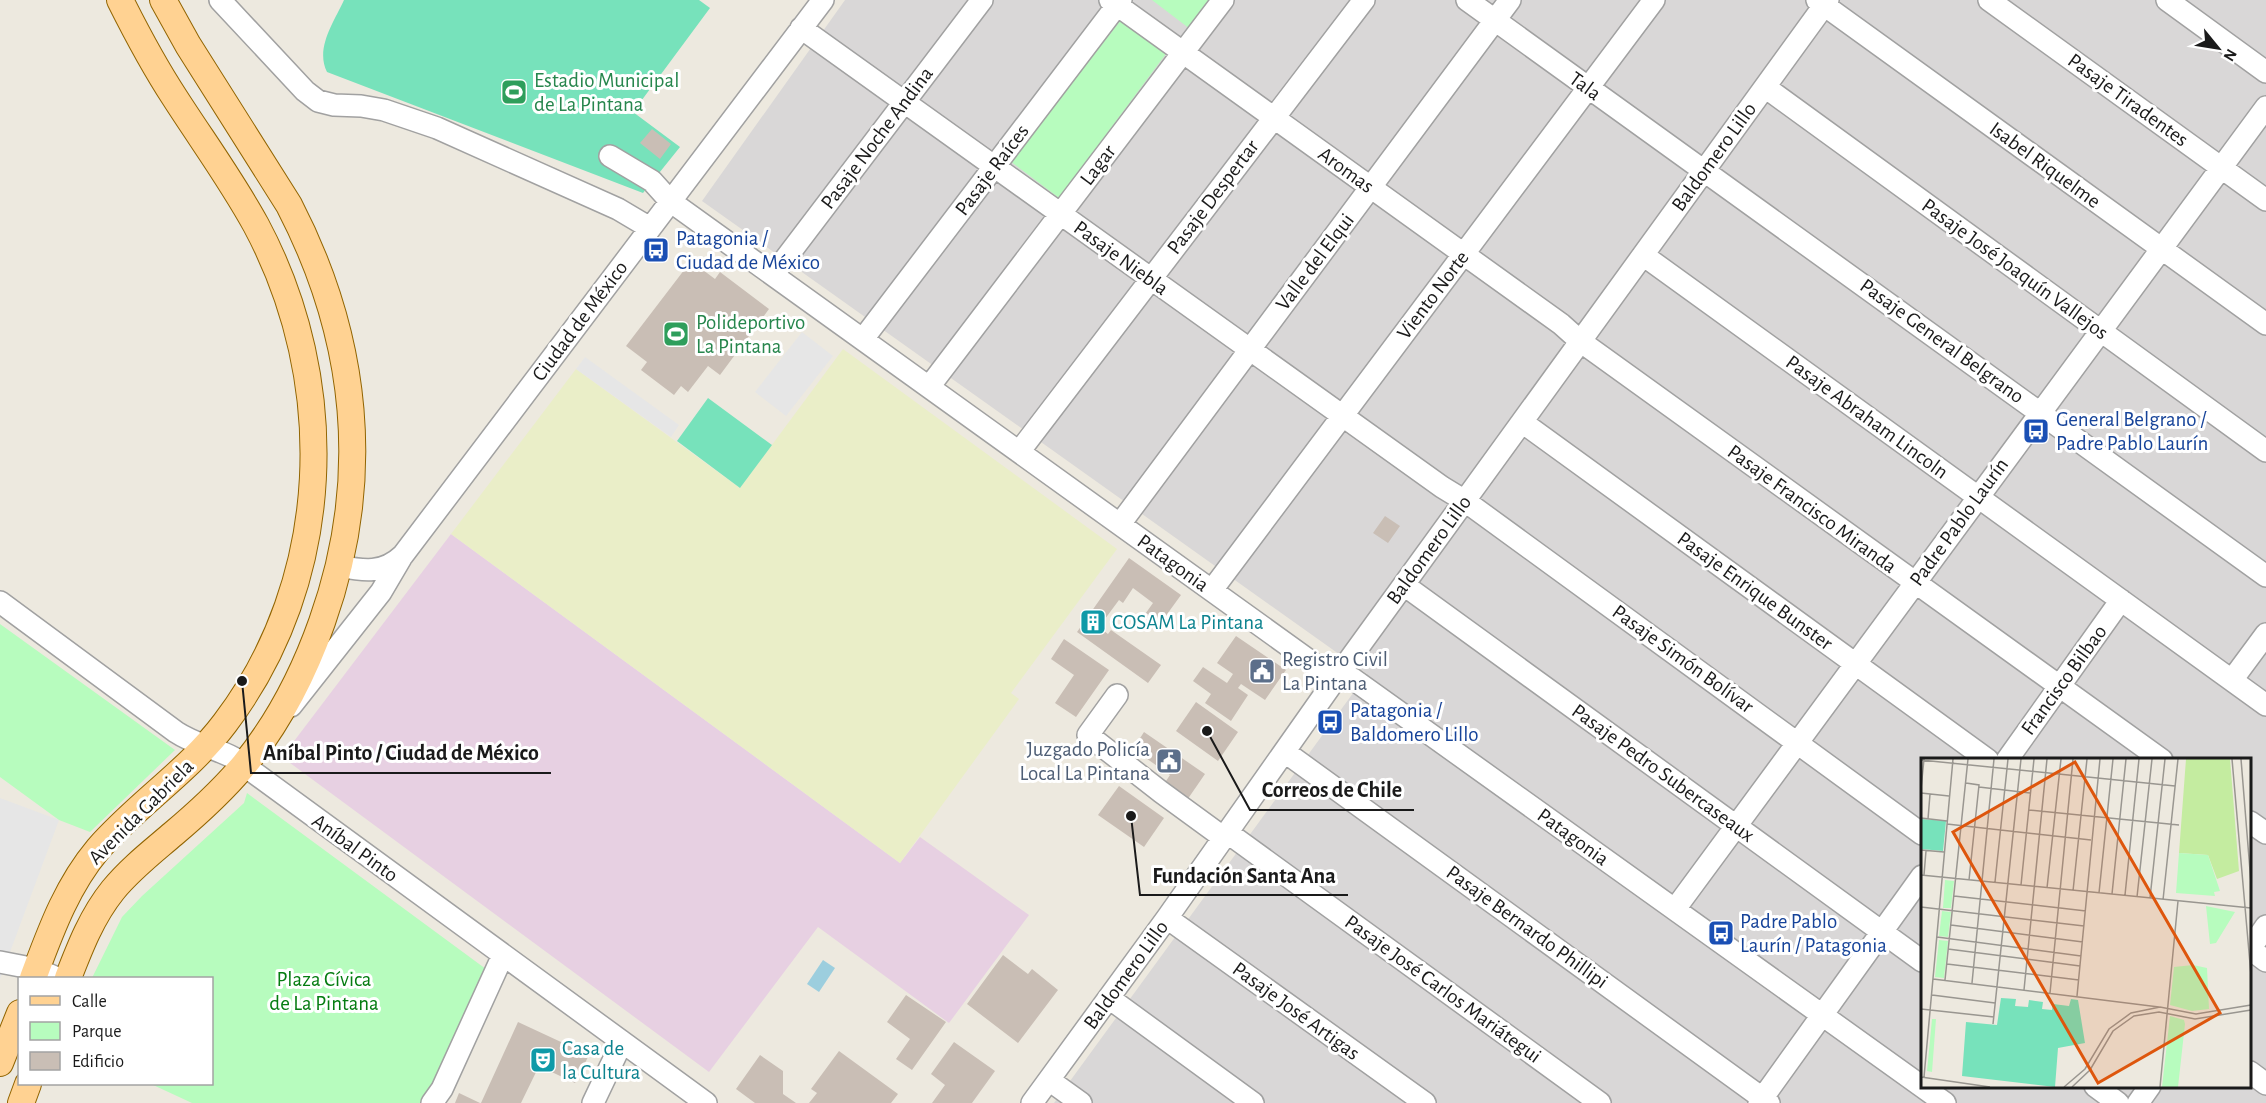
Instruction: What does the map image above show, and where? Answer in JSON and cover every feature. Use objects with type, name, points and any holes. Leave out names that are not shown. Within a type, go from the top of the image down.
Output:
[{"type":"main road","name":"Avenida Gabriela","points":[[42,975],[66,899],[97,850],[207,745],[227,721],[258,672],[282,622],[299,572],[311,510],[315,450],[311,391],[292,310],[270,253],[244,205],[153,64],[120,0]]},
{"type":"main road","name":"Avenida Gabriela","points":[[68,977],[86,933],[111,891],[204,806],[244,765],[276,721],[314,644],[339,566],[351,498],[353,441],[350,394],[336,322],[326,288],[289,205],[188,45],[163,0]]},
{"type":"main road","points":[[199,135],[231,114]]},
{"type":"main road","points":[[299,572],[321,565],[339,566]]},
{"type":"main road","points":[[0,1063],[18,1018]]},
{"type":"main road","points":[[21,1103],[27,1085]]},
{"type":"street","points":[[220,0],[305,91],[318,101],[334,105],[384,110],[437,128],[618,209],[650,228]]},
{"type":"street","name":"Ciudad de México","points":[[276,721],[293,705],[326,665],[381,592],[403,555],[822,0]]},
{"type":"street","name":"Pasaje Noche Andina","points":[[773,275],[982,0]]},
{"type":"street","name":"Lagar","points":[[929,387],[1223,0]]},
{"type":"street","name":"Pasaje Despertar","points":[[1019,452],[1364,0]]},
{"type":"street","name":"Tala","points":[[1467,0],[1704,171]]},
{"type":"street","name":"Valle del Elqui","points":[[1120,524],[1510,0]]},
{"type":"street","name":"Viento Norte","points":[[1212,591],[1654,0]]},
{"type":"street","name":"Pasaje Tiradentes","points":[[1989,0],[2266,200]]},
{"type":"street","points":[[2167,0],[2266,72]]},
{"type":"street","name":"Aromas","points":[[1116,2],[1183,53],[1561,324],[1580,341]]},
{"type":"street","name":"Pasaje Raíces","points":[[862,339],[994,167],[1116,2]]},
{"type":"street","name":"Baldomero Lillo","points":[[1032,1103],[1765,87],[1823,2]]},
{"type":"street","name":"Isabel Riquelme","points":[[1823,2],[2266,324]]},
{"type":"street","name":"Pasaje Niebla","points":[[801,28],[1442,487]]},
{"type":"street","name":"Pasaje José Joaquín Vallejos","points":[[1765,87],[2266,451]]},
{"type":"street","name":"Padre Pablo Laurín","points":[[1675,909],[2266,107]]},
{"type":"street","name":"Patagonia","points":[[610,156],[652,181],[670,201],[1314,664],[1353,679],[1921,1086]]},
{"type":"street","name":"Pasaje General Belgrano","points":[[1704,171],[2266,576]]},
{"type":"street","name":"Pasaje Abraham Lincoln","points":[[1643,255],[2266,705]]},
{"type":"street","name":"Pasaje Francisco Miranda","points":[[1580,341],[2161,758]]},
{"type":"street","name":"Pasaje Enrique Bunster","points":[[1522,422],[1987,758]]},
{"type":"street","name":"Pasaje Simón Bolívar","points":[[1442,487],[1465,501],[1921,833]]},
{"type":"street","name":"Ciudad de México","points":[[339,566],[360,570],[381,569],[403,555]]},
{"type":"street","name":"Pasaje Pedro Subercaseaux","points":[[1404,585],[1921,960]]},
{"type":"street","name":"Francisco Bilbao","points":[[2008,758],[2121,600]]},
{"type":"street","name":"Aníbal Pinto","points":[[0,602],[176,732],[194,742],[220,750],[244,765],[706,1103]]},
{"type":"street","points":[[2232,680],[2266,634]]},
{"type":"street","name":"Pasaje José Carlos Mariátegui","points":[[1117,695],[1088,735],[1161,792],[1600,1103]]},
{"type":"street","name":"Pasaje Bernardo Phillipi","points":[[1285,752],[1764,1101]]},
{"type":"street","points":[[2251,823],[2266,833]]},
{"type":"street","points":[[1764,1101],[1822,1015],[1921,879]]},
{"type":"street","name":"Pasaje José Artigas","points":[[1167,918],[1425,1103]]},
{"type":"street","points":[[2251,948],[2266,926]]},
{"type":"street","points":[[2251,950],[2266,961]]},
{"type":"street","points":[[432,1103],[442,1089],[503,955]]},
{"type":"street","points":[[0,962],[42,975]]},
{"type":"street","points":[[1109,998],[1253,1103]]},
{"type":"street","points":[[593,1103],[622,1042]]},
{"type":"street","points":[[2251,1073],[2266,1084]]},
{"type":"street","points":[[1049,1080],[1081,1103]]},
{"type":"street","name":"Patagonia","points":[[1924,1088],[1945,1103]]},
{"type":"street","points":[[2098,1088],[2118,1103]]},
{"type":"street","points":[[2138,1103],[2149,1088]]},
{"type":"shaded area","points":[[845,0],[2266,0],[2266,1103],[1054,1103],[1367,674],[702,201]]},
{"type":"shaded area","points":[[802,332],[833,356],[786,416],[755,392]]},
{"type":"shaded area","points":[[585,357],[679,425],[671,437],[576,369]]},
{"type":"shaded area","points":[[451,534],[900,863],[920,837],[1029,915],[949,1023],[818,927],[709,1072],[282,757]]},
{"type":"shaded area","points":[[0,798],[59,820],[0,979]]},
{"type":"green space","name":"Estadio Municipal de La Pintana","points":[[344,0],[699,0],[710,8],[633,112],[680,147],[643,193],[327,72],[323,54],[324,44]]},
{"type":"green space","points":[[1152,0],[1211,0],[1190,29]]},
{"type":"green space","points":[[1121,20],[1168,51],[1059,198],[1010,161]]},
{"type":"green space","points":[[843,349],[1117,549],[1011,693],[1019,699],[900,863],[451,534],[576,369],[740,488]]},
{"type":"green space","points":[[708,398],[772,445],[740,488],[677,441]]},
{"type":"green space","points":[[0,624],[175,750],[90,832],[59,820],[0,777]]},
{"type":"green space","name":"Plaza Cívica de La Pintana","points":[[247,793],[490,972],[428,1103],[192,1103],[153,1085],[213,1085],[213,977],[92,977],[122,917],[244,803]]},
{"type":"water","points":[[823,960],[835,968],[819,992],[807,984]]},
{"type":"building","points":[[652,129],[671,144],[660,159],[640,143]]},
{"type":"building","points":[[691,261],[715,279],[720,272],[769,309],[720,375],[708,366],[688,392],[681,386],[674,395],[641,370],[647,362],[626,346]]},
{"type":"building","points":[[1385,516],[1400,526],[1388,543],[1373,533]]},
{"type":"building","name":"COSAM La Pintana","points":[[1129,558],[1181,595],[1157,628],[1143,617],[1153,603],[1133,588],[1123,603],[1119,600],[1099,627],[1108,634],[1111,630],[1161,665],[1148,683],[1077,632]]},
{"type":"building","points":[[1236,636],[1286,670],[1265,700],[1241,684],[1238,688],[1248,695],[1231,721],[1205,703],[1211,694],[1193,681],[1203,667],[1227,683],[1233,674],[1217,663]]},
{"type":"building","points":[[1064,639],[1109,670],[1076,717],[1055,703],[1074,675],[1051,659]]},
{"type":"building","points":[[1196,702],[1238,732],[1218,761],[1176,731]]},
{"type":"building","name":"Juzgado Policía Local La Pintana","points":[[1144,732],[1205,774],[1185,803],[1162,787],[1170,775],[1133,749]]},
{"type":"building","points":[[1119,786],[1164,818],[1144,847],[1098,815]]},
{"type":"building","points":[[1003,955],[1028,974],[1032,969],[1058,990],[1018,1043],[967,1004]]},
{"type":"building","points":[[906,995],[946,1022],[912,1070],[896,1059],[910,1039],[887,1022]]},
{"type":"building","name":"Casa de la Cultura","points":[[518,1022],[589,1055],[575,1083],[539,1066],[521,1103],[481,1103]]},
{"type":"building","points":[[954,1042],[995,1071],[972,1103],[932,1103],[945,1085],[931,1074]]},
{"type":"building","points":[[839,1051],[898,1094],[891,1103],[809,1103],[817,1093],[811,1089]]},
{"type":"building","points":[[760,1055],[783,1071],[783,1094],[796,1103],[755,1103],[736,1089]]},
{"type":"building","points":[[459,1093],[480,1103],[455,1103]]},
{"type":"place","name":"Estadio Municipal de La Pintana","points":[[514,92]]},
{"type":"place","name":"Patagonia / Ciudad de México","points":[[656,250]]},
{"type":"place","name":"Polideportivo La Pintana","points":[[676,334]]},
{"type":"place","name":"General Belgrano / Padre Pablo Laurín","points":[[2036,431]]},
{"type":"place","name":"COSAM La Pintana","points":[[1093,622]]},
{"type":"place","name":"Registro Civil La Pintana","points":[[1262,671]]},
{"type":"place","name":"Aníbal Pinto / Ciudad de México","points":[[242,681]]},
{"type":"place","name":"Patagonia / Baldomero Lillo","points":[[1330,722]]},
{"type":"place","name":"Correos de Chile","points":[[1207,731]]},
{"type":"place","name":"Juzgado Policía Local La Pintana","points":[[1169,761]]},
{"type":"place","name":"Fundación Santa Ana","points":[[1131,816]]},
{"type":"place","name":"Padre Pablo Laurín / Patagonia","points":[[1721,933]]},
{"type":"place","name":"Casa de la Cultura","points":[[543,1060]]}]
